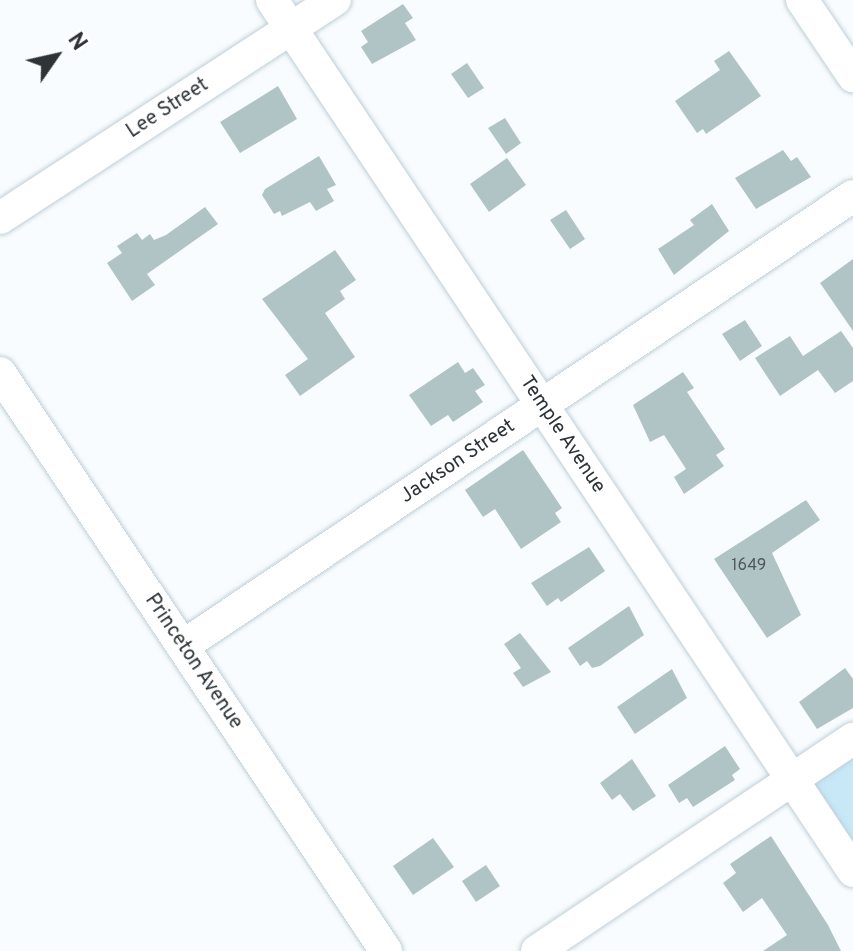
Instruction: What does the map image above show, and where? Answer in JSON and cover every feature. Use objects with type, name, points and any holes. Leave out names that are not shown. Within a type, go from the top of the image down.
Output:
[{"type":"street","name":"Temple Avenue","points":[[272,0],[853,871]]},
{"type":"street","name":"Lee Street","points":[[0,218],[335,0]]},
{"type":"street","points":[[802,0],[853,76]]},
{"type":"street","name":"Jackson Street","points":[[183,646],[853,196]]},
{"type":"street","name":"Princeton Avenue","points":[[0,373],[386,951]]},
{"type":"street","points":[[537,951],[853,739]]},
{"type":"shaded area","points":[[853,731],[853,877],[783,779]]},
{"type":"building","points":[[403,4],[413,18],[405,23],[416,40],[372,64],[361,47],[368,42],[361,31]]},
{"type":"building","points":[[729,51],[761,96],[706,134],[703,129],[697,133],[675,101],[720,70],[714,61]]},
{"type":"building","points":[[467,63],[484,88],[468,98],[451,74]]},
{"type":"building","points":[[278,86],[297,119],[240,153],[220,122]]},
{"type":"building","points":[[505,118],[521,143],[506,154],[488,128]]},
{"type":"building","points":[[783,150],[791,161],[797,157],[811,177],[756,209],[735,178]]},
{"type":"building","points":[[319,156],[336,185],[327,189],[334,201],[316,211],[310,202],[282,216],[280,211],[274,214],[262,195],[265,189]]},
{"type":"building","points":[[507,158],[526,185],[489,212],[470,184]]},
{"type":"building","points":[[712,204],[729,231],[674,275],[658,249],[694,225],[690,220]]},
{"type":"building","points":[[205,207],[218,224],[147,274],[155,285],[132,301],[107,263],[122,253],[117,246],[137,233],[142,240],[150,234],[154,240],[166,235]]},
{"type":"building","points":[[566,210],[585,239],[570,249],[550,220]]},
{"type":"building","points":[[335,250],[356,280],[340,291],[345,299],[325,313],[355,357],[300,396],[285,375],[308,359],[262,299]]},
{"type":"building","points":[[853,259],[853,331],[820,283]]},
{"type":"building","points":[[745,320],[762,346],[740,361],[722,334]]},
{"type":"building","points":[[841,331],[853,348],[853,381],[835,393],[818,370],[780,396],[755,358],[790,336],[803,356]]},
{"type":"building","points":[[458,362],[465,373],[473,368],[485,385],[475,391],[483,402],[453,422],[448,415],[431,426],[409,395]]},
{"type":"building","points":[[683,372],[694,388],[687,392],[725,449],[716,455],[724,466],[684,494],[674,477],[686,469],[664,435],[650,442],[633,405]]},
{"type":"building","points":[[523,450],[562,508],[555,513],[561,522],[521,549],[495,509],[483,517],[465,490]]},
{"type":"building","points":[[806,500],[820,520],[772,553],[801,615],[767,638],[714,559]]},
{"type":"building","points":[[589,547],[605,571],[561,602],[558,598],[547,606],[531,583]]},
{"type":"building","points":[[629,606],[644,635],[600,666],[592,668],[587,661],[580,666],[568,648]]},
{"type":"building","points":[[520,633],[551,672],[523,687],[513,673],[521,668],[504,644]]},
{"type":"building","points":[[845,668],[853,679],[853,708],[817,729],[799,702]]},
{"type":"building","points":[[672,669],[687,698],[635,734],[617,707]]},
{"type":"building","points":[[725,746],[740,769],[732,775],[735,780],[693,807],[687,798],[679,803],[668,785]]},
{"type":"building","points":[[632,759],[656,796],[633,811],[620,794],[612,800],[600,783]]},
{"type":"building","points":[[771,836],[828,925],[841,951],[763,951],[787,935],[762,898],[743,912],[723,883],[736,873],[730,864]]},
{"type":"building","points":[[433,838],[454,867],[413,895],[393,866]]},
{"type":"building","points":[[486,865],[500,886],[476,902],[462,881]]}]
